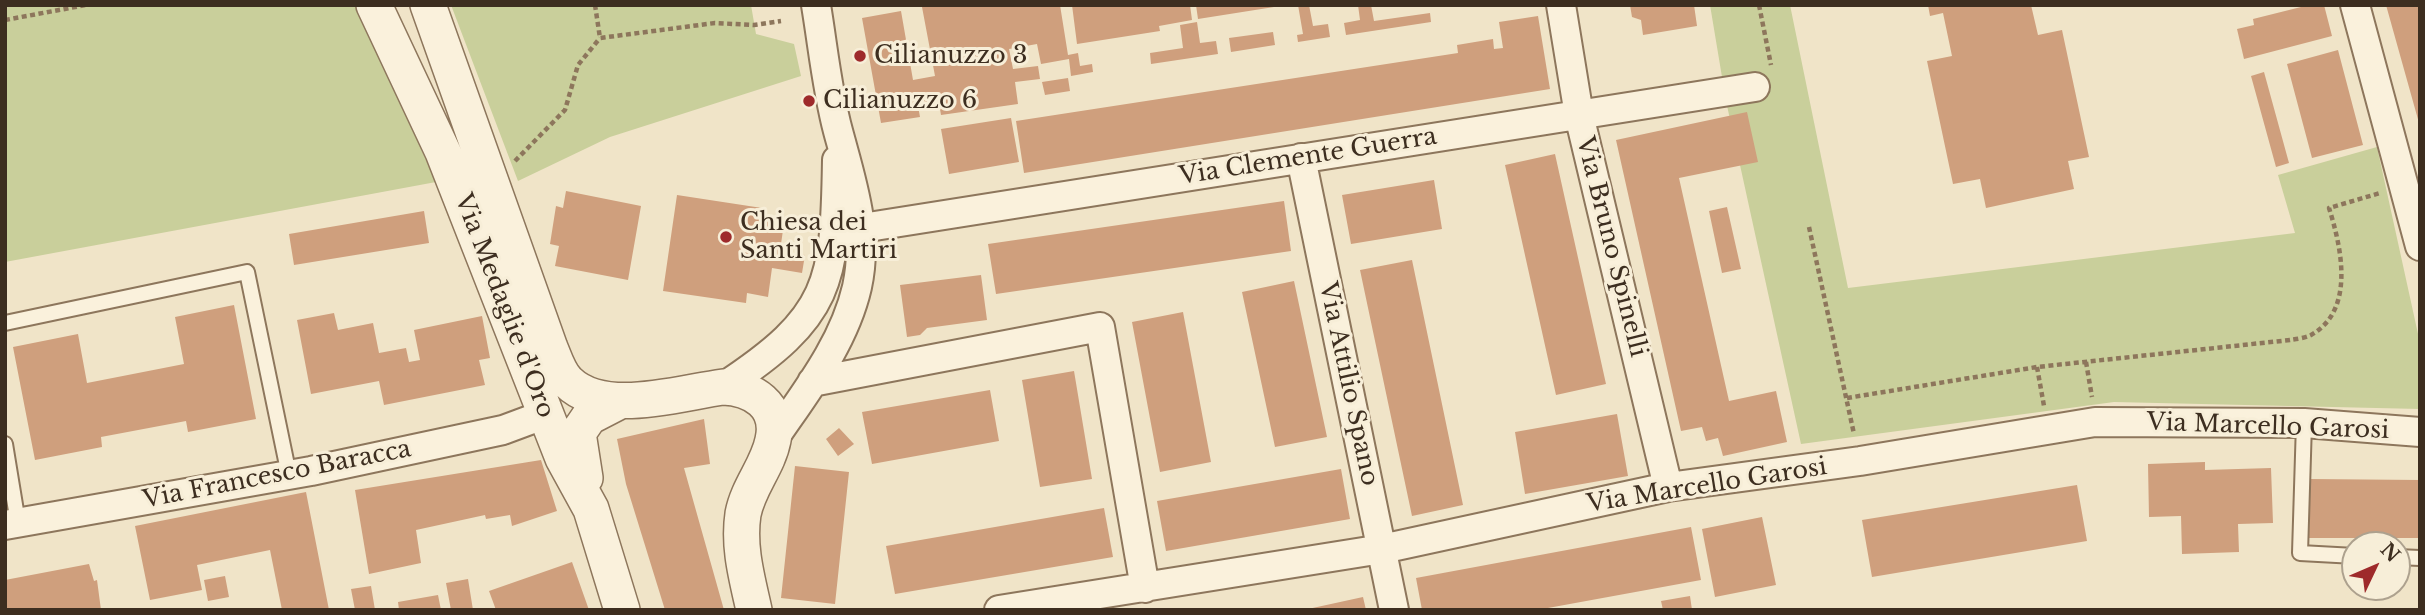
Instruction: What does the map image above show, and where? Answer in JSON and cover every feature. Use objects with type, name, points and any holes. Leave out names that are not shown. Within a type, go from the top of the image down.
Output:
[{"type":"street","name":"Via Medaglie d'Oro","points":[[374,5],[443,152],[563,458],[591,509],[622,610]]},
{"type":"street","name":"Via Medaglie d'Oro","points":[[428,5],[550,348],[567,381],[599,399],[618,402]]},
{"type":"street","points":[[754,610],[743,556],[743,517],[754,480],[773,440],[812,382],[844,325],[853,300],[862,247],[862,228],[852,174],[838,130],[816,5]]},
{"type":"street","name":"Via Bruno Spinelli","points":[[1561,5],[1579,115],[1668,487]]},
{"type":"street","points":[[2355,5],[2420,246]]},
{"type":"street","name":"Via Clemente Guerra","points":[[862,228],[1579,115],[1764,81]]},
{"type":"street","points":[[723,387],[760,362],[794,332],[813,307],[827,280],[836,231],[838,130]]},
{"type":"street","name":"Via Attilio Spano","points":[[1301,158],[1394,610]]},
{"type":"street","points":[[812,382],[1100,327],[1145,588]]},
{"type":"street","points":[[591,509],[578,433],[589,417],[618,402],[723,387],[747,389],[763,400],[771,416],[773,440]]},
{"type":"street","name":"Via Francesco Baracca","points":[[12,524],[289,475],[503,430],[547,414]]},
{"type":"street","name":"Via Marcello Garosi","points":[[999,610],[1382,549],[1668,487],[1860,461],[2095,422],[2304,423],[2420,432]]},
{"type":"lane","points":[[5,323],[247,272],[289,475]]},
{"type":"lane","points":[[2304,423],[2300,553],[2341,555]]},
{"type":"lane","points":[[5,444],[12,524]]},
{"type":"path","points":[[5,20],[86,5]]},
{"type":"path","points":[[595,5],[600,38]]},
{"type":"path","points":[[1759,5],[1764,81]]},
{"type":"path","points":[[490,178],[512,164],[565,110],[578,65],[600,38],[715,23],[754,25],[781,21]]},
{"type":"path","points":[[1847,398],[2037,367],[2290,340],[2311,335],[2325,321],[2337,302],[2342,282],[2340,257],[2329,208],[2402,186]]},
{"type":"path","points":[[1809,227],[1860,461]]},
{"type":"path","points":[[2037,367],[2049,430]]},
{"type":"green space","points":[[5,5],[356,5],[436,182],[5,262]]},
{"type":"green space","points":[[451,5],[751,5],[756,34],[794,44],[801,76],[610,137],[518,181]]},
{"type":"green space","points":[[1710,5],[1790,5],[1848,288],[2295,233],[2278,175],[2377,147],[2420,343],[2420,409],[2114,402],[1801,444],[1726,101]]},
{"type":"building","points":[[1060,5],[1068,55],[1078,53],[1080,66],[1092,64],[1093,72],[1071,76],[1069,59],[1041,64],[1037,44],[1009,49],[1013,69],[1038,66],[1040,79],[1015,82],[1018,104],[941,115],[939,103],[918,106],[920,117],[881,123],[862,18],[901,11],[913,80],[935,76],[922,7]]},
{"type":"building","points":[[1072,5],[1190,5],[1192,20],[1159,26],[1160,31],[1077,44]]},
{"type":"building","points":[[1196,5],[1274,5],[1274,7],[1198,19]]},
{"type":"building","points":[[1298,5],[1309,5],[1313,26],[1328,24],[1330,37],[1298,42],[1297,35],[1303,34]]},
{"type":"building","points":[[1358,5],[1371,5],[1374,21],[1430,13],[1431,22],[1346,35],[1344,23],[1360,20]]},
{"type":"building","points":[[1630,5],[1694,5],[1697,26],[1643,35],[1641,20],[1632,17]]},
{"type":"building","points":[[1928,5],[2031,5],[2038,35],[2062,30],[2089,157],[2068,161],[2074,189],[1986,208],[1980,179],[1953,184],[1927,61],[1952,56],[1943,13],[1930,16]]},
{"type":"building","points":[[2309,5],[2324,5],[2332,36],[2244,59],[2237,29],[2254,25],[2253,19]]},
{"type":"building","points":[[2386,5],[2420,5],[2420,123],[2419,123]]},
{"type":"building","points":[[1538,16],[1550,89],[1024,173],[1016,121],[1458,53],[1457,45],[1493,39],[1494,49],[1503,48],[1499,22]]},
{"type":"building","points":[[1197,22],[1200,43],[1216,41],[1218,54],[1151,64],[1150,53],[1183,48],[1180,25]]},
{"type":"building","points":[[1273,32],[1275,45],[1231,52],[1229,38]]},
{"type":"building","points":[[2338,50],[2363,145],[2312,158],[2287,64]]},
{"type":"building","points":[[2264,72],[2289,163],[2276,167],[2251,76]]},
{"type":"building","points":[[1068,78],[1070,91],[1045,95],[1042,82]]},
{"type":"building","points":[[1747,112],[1758,162],[1679,178],[1729,401],[1776,391],[1787,442],[1723,456],[1718,438],[1706,441],[1702,427],[1681,431],[1616,140]]},
{"type":"building","points":[[1011,118],[1019,162],[949,174],[941,129]]},
{"type":"building","points":[[1555,154],[1606,384],[1556,395],[1505,165]]},
{"type":"building","points":[[1434,180],[1442,229],[1351,244],[1342,195]]},
{"type":"building","points":[[566,191],[641,206],[628,280],[555,266],[559,246],[550,244],[556,206],[563,208]]},
{"type":"building","name":"Chiesa dei Santi Martiri","points":[[677,195],[762,208],[761,219],[784,223],[780,251],[805,255],[802,273],[772,268],[768,297],[747,293],[746,303],[663,291]]},
{"type":"building","points":[[1284,201],[1291,251],[996,294],[988,244]]},
{"type":"building","points":[[1727,207],[1741,269],[1722,273],[1709,211]]},
{"type":"building","points":[[424,211],[429,243],[294,265],[289,234]]},
{"type":"building","points":[[1412,260],[1463,505],[1412,516],[1360,270]]},
{"type":"building","points":[[981,275],[987,320],[927,328],[920,335],[907,337],[900,285]]},
{"type":"building","points":[[1294,281],[1327,437],[1275,447],[1242,292]]},
{"type":"building","points":[[234,305],[256,419],[188,432],[186,421],[101,437],[102,447],[35,460],[13,347],[78,334],[87,383],[184,364],[175,317]]},
{"type":"building","points":[[1183,312],[1211,462],[1160,472],[1132,322]]},
{"type":"building","points":[[334,313],[338,330],[373,323],[379,353],[406,348],[409,362],[420,360],[414,330],[482,316],[490,358],[479,360],[485,385],[384,405],[379,381],[311,394],[297,320]]},
{"type":"building","points":[[1074,371],[1092,479],[1040,487],[1022,380]]},
{"type":"building","points":[[990,390],[999,441],[872,464],[862,412]]},
{"type":"building","points":[[1617,414],[1628,476],[1525,494],[1515,432]]},
{"type":"building","points":[[704,419],[710,464],[684,468],[724,610],[665,610],[626,484],[617,439]]},
{"type":"building","points":[[839,428],[854,444],[838,456],[826,439]]},
{"type":"building","points":[[541,460],[557,511],[512,526],[510,515],[486,519],[485,515],[416,530],[421,563],[369,574],[355,490]]},
{"type":"building","points":[[2205,462],[2205,470],[2271,468],[2273,523],[2238,524],[2239,552],[2182,554],[2181,516],[2149,517],[2148,464]]},
{"type":"building","points":[[795,466],[849,472],[835,604],[781,598]]},
{"type":"building","points":[[1341,469],[1350,519],[1166,551],[1157,501]]},
{"type":"building","points":[[2310,479],[2420,480],[2420,538],[2411,538],[2411,531],[2341,531],[2341,538],[2309,538]]},
{"type":"building","points":[[2077,485],[2087,541],[1872,577],[1862,520]]},
{"type":"building","points":[[306,492],[329,610],[282,610],[270,550],[197,565],[202,590],[150,600],[135,526]]},
{"type":"building","points":[[1104,508],[1113,557],[895,594],[886,546]]},
{"type":"building","points":[[1762,517],[1776,585],[1715,597],[1702,529]]},
{"type":"building","points":[[1691,527],[1701,580],[1537,610],[1422,610],[1416,578]]},
{"type":"building","points":[[572,562],[589,610],[496,610],[489,591]]},
{"type":"building","points":[[89,564],[94,581],[97,580],[101,610],[5,610],[5,580]]},
{"type":"building","points":[[225,576],[229,597],[208,601],[204,580]]},
{"type":"building","points":[[468,579],[473,610],[451,610],[446,583]]},
{"type":"building","points":[[371,586],[375,610],[355,610],[351,589]]},
{"type":"building","points":[[438,595],[441,610],[399,610],[398,602]]},
{"type":"building","points":[[1690,596],[1692,610],[1663,610],[1661,601]]},
{"type":"building","points":[[1363,597],[1366,610],[1308,610],[1308,609]]},
{"type":"place","name":"Cilianuzzo 3","points":[[860,56]]},
{"type":"place","name":"Cilianuzzo 6","points":[[809,101]]},
{"type":"place","name":"Chiesa dei Santi Martiri","points":[[726,237]]}]
